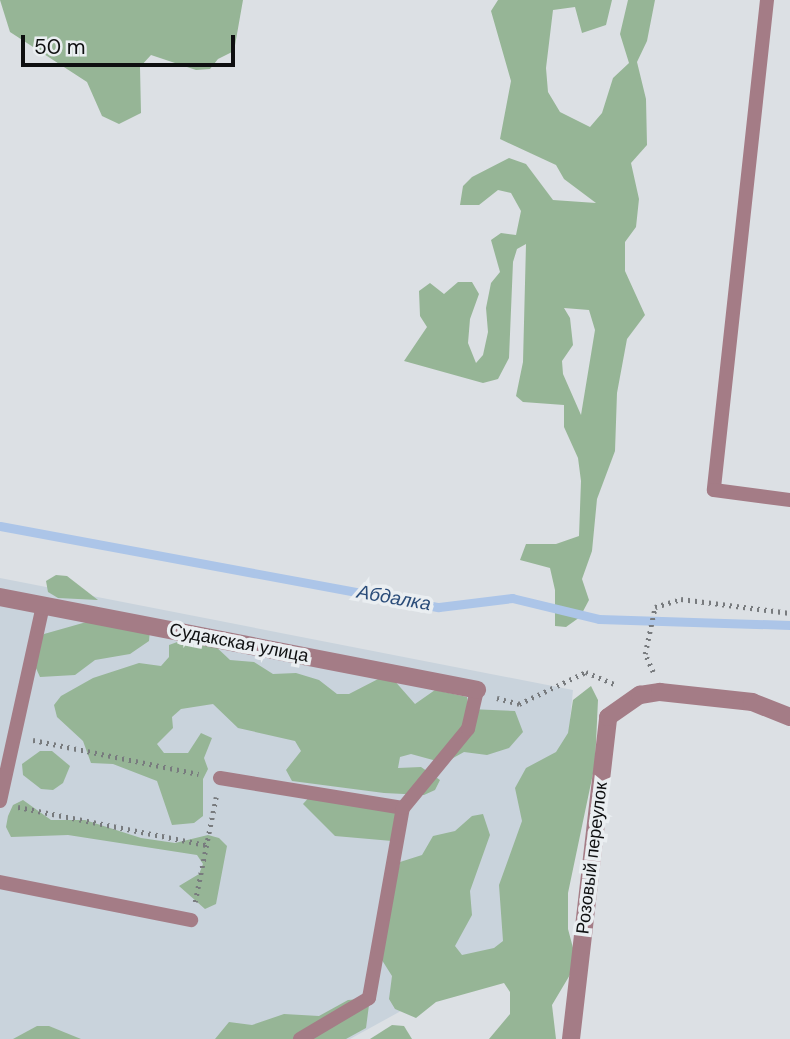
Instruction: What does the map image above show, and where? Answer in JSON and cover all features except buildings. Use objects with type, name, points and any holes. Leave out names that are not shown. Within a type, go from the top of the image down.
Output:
[{"type":"street","name":"Судакская улица","points":[[0,597],[477,690]]},
{"type":"street","points":[[640,695],[660,692],[752,702],[790,717]]},
{"type":"street","name":"Розовый переулок","points":[[571,1039],[608,717],[640,695]]},
{"type":"lane","points":[[767,0],[714,490],[790,500]]},
{"type":"lane","points":[[6,803],[15,736],[43,605]]},
{"type":"lane","points":[[300,1039],[369,998],[403,808],[468,729],[477,690]]},
{"type":"lane","points":[[220,778],[403,808]]},
{"type":"lane","points":[[0,882],[191,920]]},
{"type":"path","points":[[645,654],[654,607],[681,599],[790,613]]},
{"type":"path","points":[[477,690],[519,704],[586,672],[640,695]]},
{"type":"path","points":[[15,736],[220,778],[191,920]]},
{"type":"path","points":[[6,803],[206,845]]},
{"type":"shaded area","points":[[0,578],[573,690],[550,929],[350,1039],[0,1039]]},
{"type":"green space","points":[[0,0],[243,0],[234,51],[218,59],[210,69],[196,70],[151,55],[140,67],[141,113],[119,124],[102,116],[87,82],[10,32]]},
{"type":"green space","points":[[498,0],[612,0],[606,25],[582,33],[575,7],[553,10],[546,68],[548,92],[560,112],[590,127],[602,113],[613,78],[629,63],[620,34],[628,0],[655,0],[647,41],[637,62],[646,99],[647,145],[631,163],[639,199],[636,227],[625,242],[625,271],[645,315],[627,339],[617,393],[615,451],[597,499],[592,551],[582,579],[589,600],[580,617],[566,627],[555,626],[555,590],[550,568],[520,560],[526,544],[556,544],[579,536],[581,481],[578,458],[564,427],[564,405],[523,402],[516,396],[523,362],[526,244],[517,249],[513,262],[509,358],[498,379],[483,383],[404,361],[427,327],[420,316],[419,291],[430,283],[444,294],[458,282],[472,282],[479,294],[470,319],[468,343],[476,363],[483,355],[488,332],[486,308],[491,283],[500,272],[491,240],[501,233],[516,235],[521,211],[511,193],[498,190],[479,205],[460,205],[463,186],[472,177],[509,158],[526,164],[553,200],[596,203],[564,179],[556,165],[500,139],[511,81],[491,11]],"holes":[[[564,308],[589,310],[595,330],[581,415],[563,374],[562,361],[573,345],[570,318]]]},
{"type":"green space","points":[[56,575],[67,576],[98,600],[58,598],[48,592],[46,581]]},
{"type":"green space","points":[[97,619],[150,629],[149,641],[130,654],[95,660],[75,675],[40,677],[35,666],[38,643],[44,634]]},
{"type":"green space","points":[[180,641],[213,644],[230,660],[254,662],[273,674],[296,673],[319,680],[337,694],[349,694],[382,677],[393,679],[415,704],[435,690],[467,697],[469,709],[515,711],[523,732],[509,748],[487,755],[464,752],[444,763],[411,754],[400,757],[398,768],[421,767],[440,780],[435,790],[424,795],[384,793],[292,781],[286,770],[301,751],[295,741],[238,728],[213,704],[181,709],[172,717],[173,728],[157,744],[164,753],[188,753],[201,733],[212,738],[204,758],[208,769],[203,779],[203,816],[194,823],[172,825],[157,781],[113,764],[91,763],[83,741],[57,717],[54,705],[61,696],[93,678],[139,663],[161,666],[169,657],[169,645]]},
{"type":"green space","points":[[591,686],[598,700],[595,764],[568,893],[568,929],[577,963],[552,1005],[556,1039],[489,1039],[510,1014],[510,992],[504,983],[436,1002],[416,1018],[395,1009],[389,999],[392,976],[380,957],[400,862],[422,855],[433,836],[455,831],[472,816],[483,814],[490,835],[470,891],[472,915],[455,946],[462,955],[494,948],[503,941],[499,885],[522,821],[515,788],[526,768],[556,752],[568,733],[573,700]]},
{"type":"green space","points":[[40,751],[52,751],[70,766],[63,783],[53,790],[41,789],[23,775],[22,764]]},
{"type":"green space","points":[[311,795],[400,803],[392,841],[335,836],[303,804]]},
{"type":"green space","points":[[23,800],[51,820],[85,820],[141,838],[175,843],[208,835],[219,838],[227,846],[216,904],[205,909],[179,886],[199,874],[203,864],[197,855],[68,835],[11,837],[6,827],[8,816],[13,805]]},
{"type":"green space","points":[[360,999],[369,1005],[366,1028],[346,1039],[215,1039],[229,1022],[252,1025],[284,1014],[319,1016],[348,1000]]},
{"type":"green space","points":[[392,1025],[404,1026],[412,1039],[370,1039]]},
{"type":"green space","points":[[37,1026],[49,1026],[81,1039],[13,1039]]},
{"type":"waterway","name":"Абдалка","points":[[0,526],[439,607],[512,598],[599,619],[790,625]]}]
